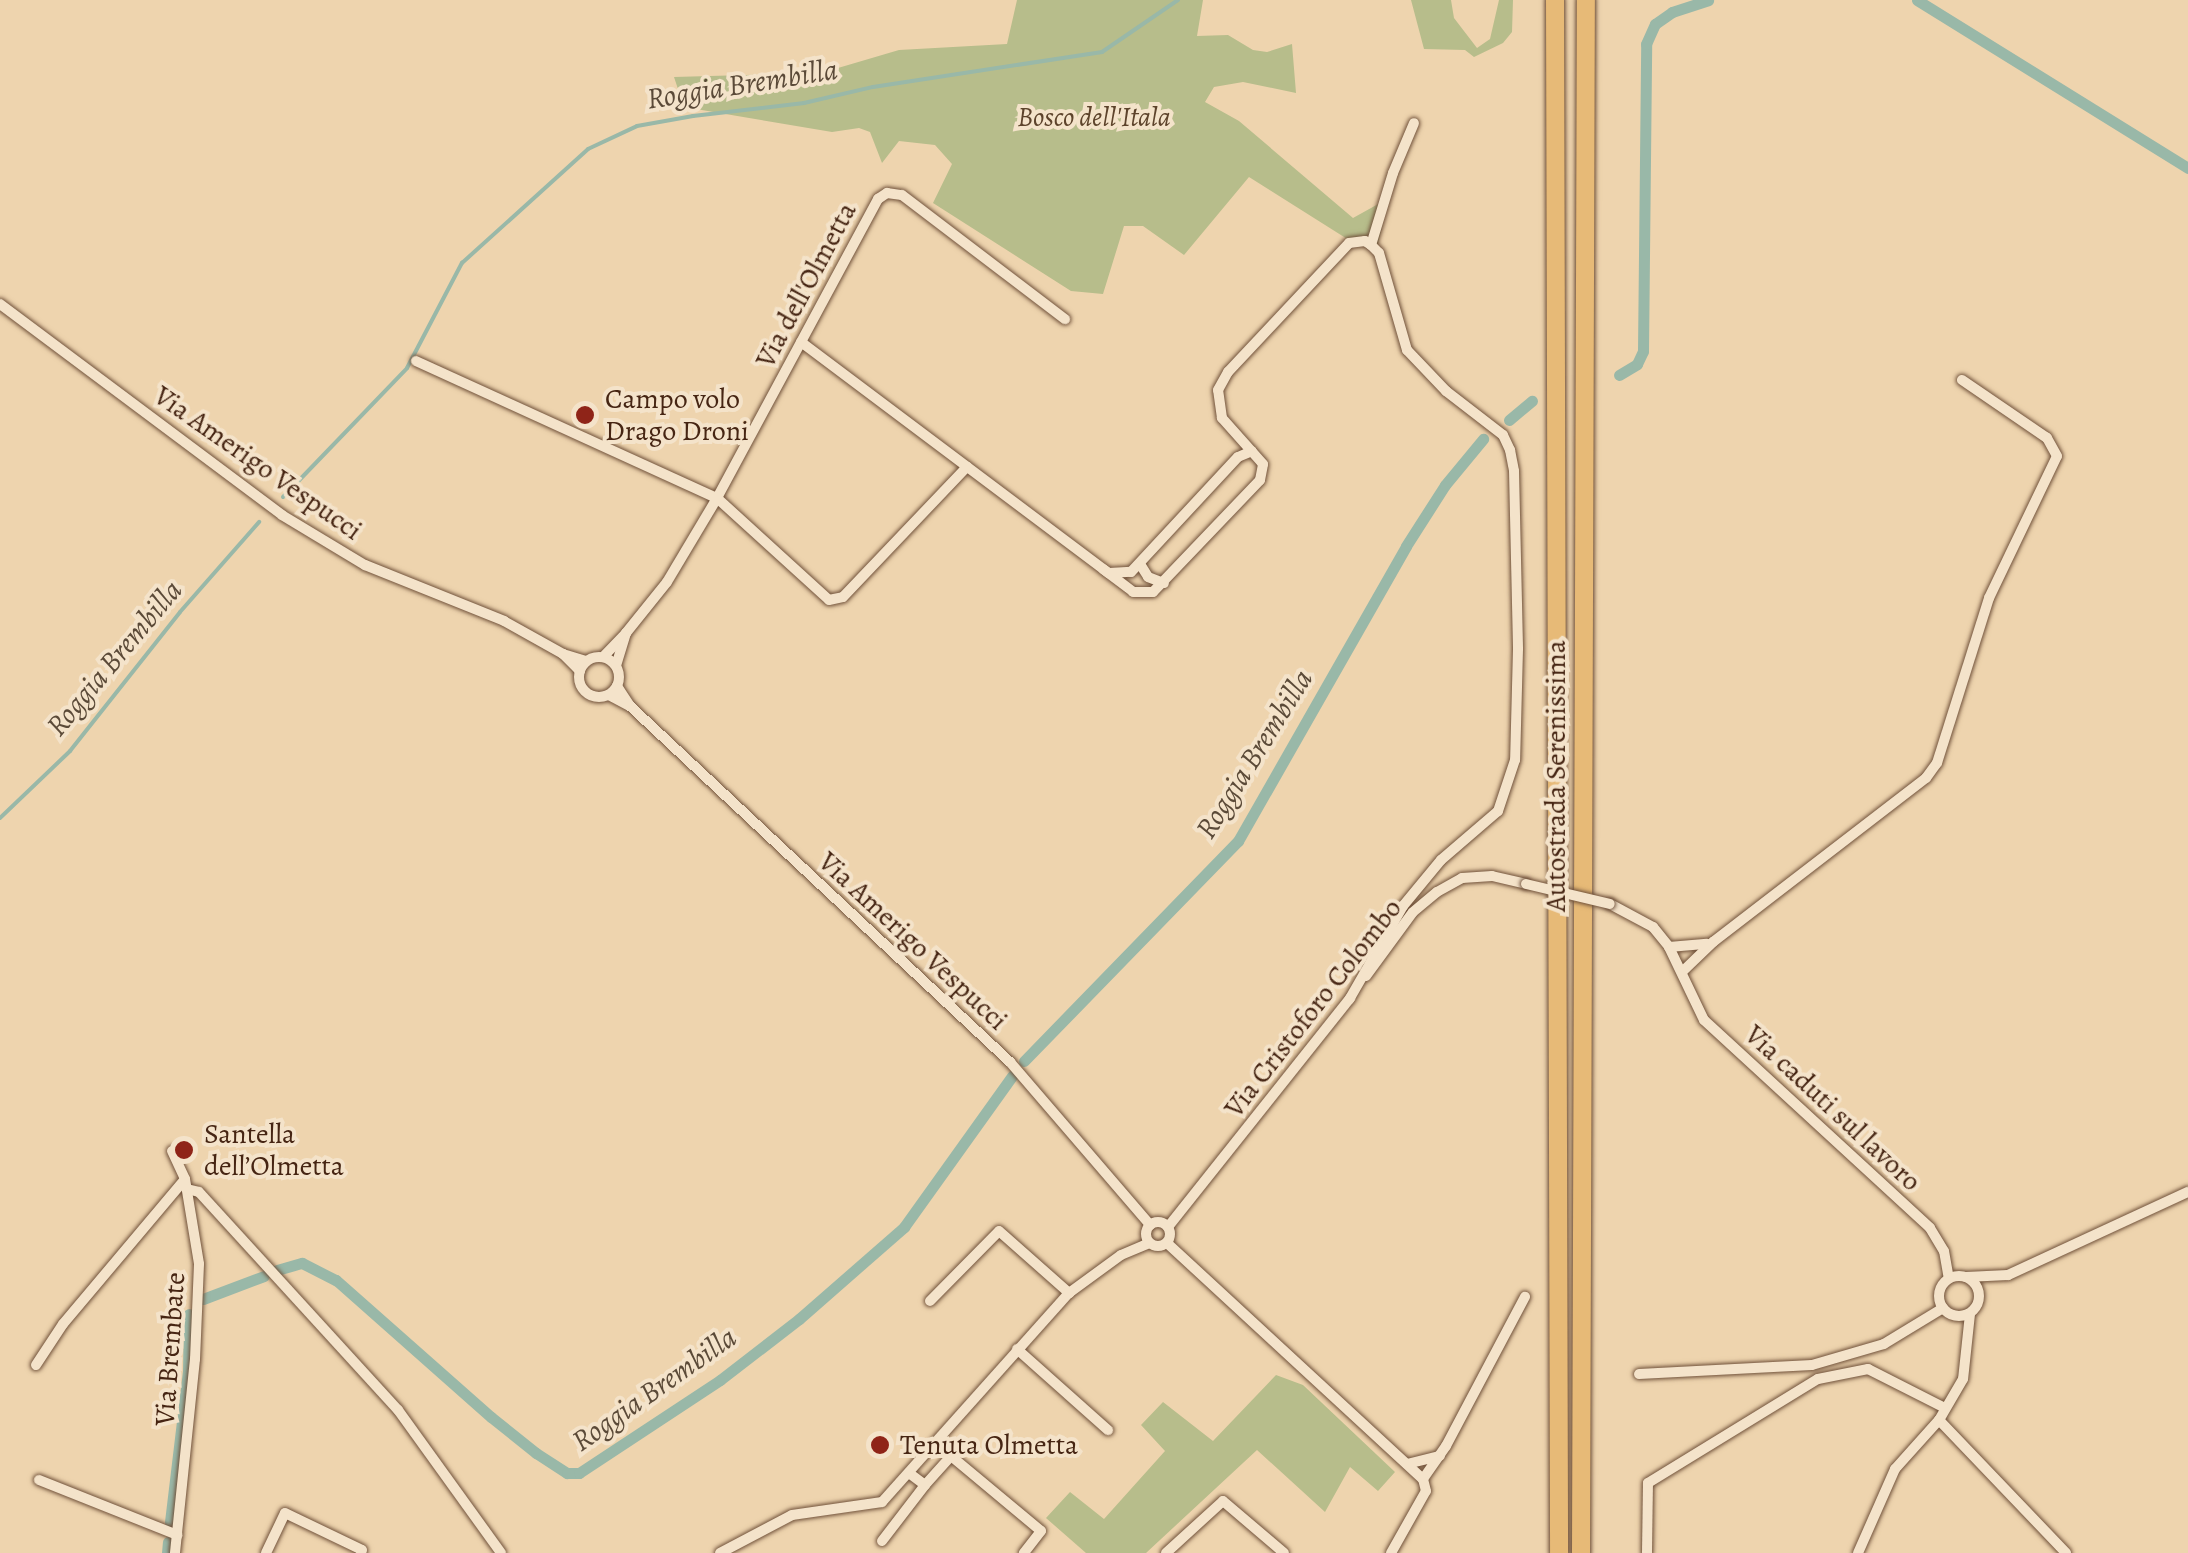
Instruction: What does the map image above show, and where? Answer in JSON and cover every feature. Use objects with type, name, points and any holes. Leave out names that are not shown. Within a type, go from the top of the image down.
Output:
[{"type":"highway","name":"Autostrada Serenissima","points":[[1555,0],[1559,1553]]},
{"type":"highway","name":"Autostrada Serenissima","points":[[1581,1553],[1586,0]]},
{"type":"street","points":[[1371,245],[1414,123]]},
{"type":"street","name":"Via dell'Olmetta","points":[[626,634],[667,582],[717,498],[878,199],[887,193],[902,195],[1064,318]]},
{"type":"street","points":[[801,342],[1133,592],[1153,592],[1260,480],[1263,464],[1222,418],[1218,390],[1228,372],[1349,243],[1365,240],[1379,254],[1407,350],[1446,391],[1503,434],[1514,471],[1515,760],[1498,811],[1455,847],[1403,906],[1349,1000]]},
{"type":"street","name":"Via Amerigo Vespucci","points":[[0,304],[282,515],[365,565],[504,621],[563,654],[583,666],[585,692],[596,697],[613,690],[1010,1062],[1150,1225]]},
{"type":"street","points":[[416,362],[717,498],[821,596],[835,600],[967,467]]},
{"type":"street","points":[[1683,971],[1713,942],[1916,786],[1936,763],[1989,598],[2057,456],[2047,438],[1962,380]]},
{"type":"street","points":[[1102,569],[1120,575],[1140,564],[1238,457],[1252,450]]},
{"type":"street","points":[[1140,564],[1148,578],[1164,583]]},
{"type":"street","points":[[583,666],[603,657],[626,634]]},
{"type":"street","points":[[613,690],[626,634]]},
{"type":"street","points":[[603,657],[616,666]]},
{"type":"street","name":"Via Cristoforo Colombo","points":[[1168,1227],[1349,1000],[1413,912],[1462,878],[1492,876],[1610,904],[1631,912],[1670,946]]},
{"type":"street","points":[[1670,946],[1694,948],[1713,942]]},
{"type":"street","name":"Via caduti sul lavoro","points":[[1670,946],[1704,1020],[1930,1228],[1944,1252],[1949,1279]]},
{"type":"street","name":"Via Brembate","points":[[172,1151],[186,1184],[199,1264],[196,1359],[176,1553]]},
{"type":"street","points":[[36,1365],[63,1324],[186,1184],[199,1192],[398,1410],[500,1553]]},
{"type":"street","points":[[1970,1314],[1958,1316],[1943,1308],[1939,1296],[1949,1279],[2008,1274],[2188,1192]]},
{"type":"street","points":[[1149,1243],[1150,1225],[1157,1222],[1168,1227],[1167,1243]]},
{"type":"street","points":[[930,1301],[999,1231],[1069,1293]]},
{"type":"street","points":[[1149,1243],[1156,1247],[1167,1243]]},
{"type":"street","points":[[720,1553],[792,1515],[882,1502],[1069,1293],[1121,1255],[1149,1243]]},
{"type":"street","points":[[1167,1243],[1423,1479],[1426,1491],[1391,1553]]},
{"type":"street","points":[[1858,1553],[1895,1470],[1940,1420],[1963,1379],[1970,1314],[1979,1298],[1976,1286],[1966,1278]]},
{"type":"street","points":[[1423,1479],[1440,1455],[1525,1296]]},
{"type":"street","points":[[1639,1374],[1812,1365],[1884,1344],[1943,1308]]},
{"type":"street","points":[[1017,1350],[1108,1430]]},
{"type":"street","points":[[1647,1553],[1648,1482],[1818,1379],[1868,1369],[1944,1408]]},
{"type":"street","points":[[1940,1420],[2066,1553]]},
{"type":"street","points":[[1407,1464],[1440,1455]]},
{"type":"street","points":[[882,1540],[952,1456],[1042,1531],[1024,1553]]},
{"type":"street","points":[[910,1472],[925,1485]]},
{"type":"street","points":[[39,1480],[178,1534]]},
{"type":"street","points":[[1166,1553],[1223,1500],[1284,1553]]},
{"type":"street","points":[[266,1553],[285,1513],[364,1552]]},
{"type":"green space","name":"Bosco dell'Itala","points":[[1017,0],[1203,0],[1197,36],[1228,35],[1253,50],[1267,52],[1292,44],[1296,93],[1243,82],[1214,87],[1205,102],[1239,121],[1353,218],[1389,198],[1378,244],[1352,242],[1249,177],[1184,255],[1143,226],[1124,226],[1103,294],[1071,291],[933,203],[952,164],[935,145],[899,141],[882,163],[870,132],[859,128],[832,132],[684,107],[674,77],[821,73],[899,50],[1007,44]]},
{"type":"green space","points":[[1411,0],[1451,0],[1454,18],[1477,48],[1490,39],[1499,0],[1513,0],[1512,32],[1503,43],[1474,57],[1465,50],[1424,49]]},
{"type":"green space","points":[[1276,1375],[1303,1385],[1395,1472],[1378,1491],[1350,1467],[1325,1512],[1257,1450],[1146,1553],[1086,1553],[1046,1518],[1070,1492],[1104,1519],[1165,1451],[1141,1425],[1163,1402],[1213,1441]]},
{"type":"waterway","name":"Roggia Brembilla","points":[[283,497],[407,368],[462,263],[588,149],[637,126],[804,103],[873,87],[1102,52],[1178,0]]},
{"type":"waterway","name":"Roggia Brembilla","points":[[1619,375],[1637,364],[1643,351],[1646,44],[1655,24],[1672,12],[1708,0]]},
{"type":"waterway","name":"Roggia Brembilla","points":[[1917,0],[2188,168]]},
{"type":"waterway","name":"Roggia Brembilla","points":[[1509,420],[1532,401]]},
{"type":"waterway","name":"Roggia Brembilla","points":[[1024,1061],[1238,841],[1406,546],[1445,485],[1483,439]]},
{"type":"waterway","name":"Roggia Brembilla","points":[[0,818],[70,751],[180,612],[259,522]]},
{"type":"waterway","name":"Roggia Brembilla","points":[[277,1270],[302,1263],[336,1280],[536,1453],[567,1473],[579,1473],[720,1380],[799,1319],[904,1227],[1012,1076]]},
{"type":"waterway","name":"Roggia Brembilla","points":[[203,1299],[264,1276]]},
{"type":"waterway","name":"Roggia Brembilla","points":[[170,1522],[188,1372],[189,1314]]},
{"type":"waterway","name":"Roggia Brembilla","points":[[167,1553],[168,1542]]},
{"type":"place","name":"Campo volo Drago Droni","points":[[585,415]]},
{"type":"place","name":"Santella dell’Olmetta","points":[[184,1150]]},
{"type":"place","name":"Tenuta Olmetta","points":[[880,1445]]}]
